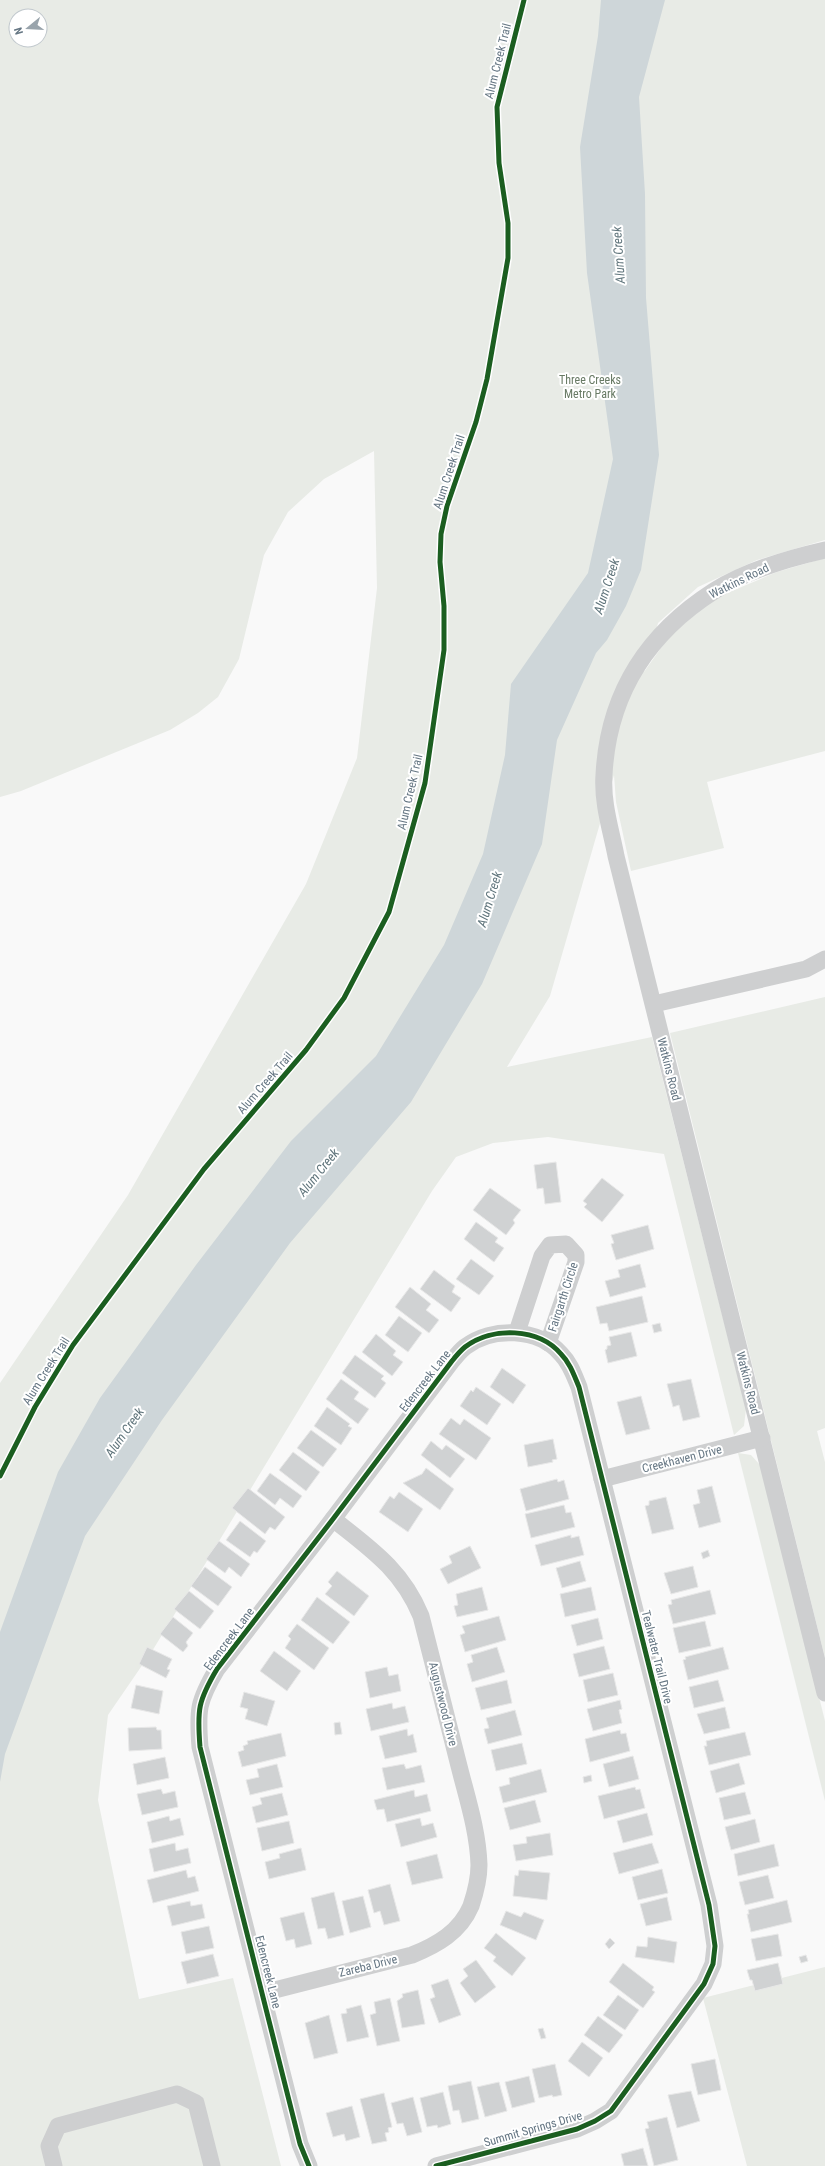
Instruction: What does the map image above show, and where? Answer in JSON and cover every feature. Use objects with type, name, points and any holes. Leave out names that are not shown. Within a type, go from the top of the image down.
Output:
[{"type":"street","name":"Watkins Road","points":[[825,550],[790,559],[740,578],[716,590],[685,612],[646,652],[630,678],[615,709],[608,741],[604,777],[607,812],[825,1693]]},
{"type":"street","points":[[654,1004],[806,969],[825,959]]},
{"type":"street","name":"Fairgarth Circle","points":[[517,1332],[542,1256],[550,1245],[566,1244],[576,1255],[576,1262],[542,1340]]},
{"type":"street","name":"Edencreek Lane","points":[[309,2166],[300,2144],[200,1747],[198,1716],[204,1692],[217,1669],[333,1519],[452,1361],[465,1347],[484,1337],[517,1332],[542,1340]]},
{"type":"street","name":"Tealwater Trail Drive","points":[[542,1340],[561,1354],[568,1363],[578,1387],[713,1926],[713,1964],[696,1997]]},
{"type":"street","name":"Creekhaven Drive","points":[[602,1479],[762,1438]]},
{"type":"street","name":"Augustwood Drive","points":[[333,1519],[387,1562],[413,1597],[421,1616],[475,1832],[479,1865],[475,1892],[463,1921]]},
{"type":"street","name":"Zareba Drive","points":[[263,1993],[412,1955],[431,1947],[453,1932],[463,1921]]},
{"type":"street","name":"Summit Springs Drive","points":[[445,2165],[595,2122],[611,2111],[696,1997]]},
{"type":"street","points":[[54,2166],[49,2146],[58,2126],[177,2094],[196,2103],[212,2166]]},
{"type":"green space","name":"Three Creeks Metro Park","points":[[0,0],[825,0],[825,540],[757,560],[698,587],[658,623],[644,672],[668,638],[713,599],[777,572],[825,558],[825,751],[707,782],[724,848],[631,871],[616,802],[614,775],[550,996],[507,1067],[652,1037],[746,1409],[744,1426],[734,1435],[664,1154],[548,1137],[493,1143],[456,1157],[432,1191],[154,1648],[108,1715],[98,1800],[139,1999],[233,1978],[281,2166],[0,2166],[0,1383],[128,1195],[306,884],[357,758],[377,588],[374,451],[324,479],[288,512],[264,555],[239,659],[218,697],[198,713],[170,730],[21,791],[0,797]]},
{"type":"green space","points":[[825,997],[825,1428],[817,1431],[825,1462],[825,1658],[670,1033]]},
{"type":"green space","points":[[738,1453],[751,1455],[761,1466],[825,1721],[825,1801]]},
{"type":"green space","points":[[825,1967],[825,2166],[747,2166],[703,1998]]},
{"type":"water","name":"Alum Creek","points":[[601,0],[665,0],[639,97],[645,194],[646,298],[659,455],[641,570],[626,606],[607,640],[596,653],[557,740],[542,844],[482,984],[411,1102],[290,1243],[162,1420],[85,1536],[5,1754],[0,1782],[0,1632],[58,1472],[100,1398],[196,1265],[291,1141],[376,1056],[444,945],[483,854],[505,755],[511,684],[588,573],[613,459],[587,273],[580,147],[598,36]]},
{"type":"building","points":[[556,1162],[561,1202],[545,1204],[543,1188],[537,1189],[534,1165]]},
{"type":"building","points":[[602,1178],[624,1195],[602,1222],[584,1207],[587,1204],[583,1201]]},
{"type":"building","points":[[490,1188],[521,1210],[513,1220],[515,1223],[506,1235],[473,1210]]},
{"type":"building","points":[[476,1222],[498,1238],[495,1242],[504,1248],[494,1262],[464,1239]]},
{"type":"building","points":[[648,1225],[654,1249],[616,1260],[611,1244],[614,1243],[611,1235]]},
{"type":"building","points":[[471,1259],[494,1276],[479,1295],[456,1279]]},
{"type":"building","points":[[640,1264],[646,1287],[610,1297],[605,1281],[620,1277],[618,1270]]},
{"type":"building","points":[[434,1270],[455,1286],[452,1292],[461,1298],[451,1312],[420,1289]]},
{"type":"building","points":[[410,1287],[431,1304],[426,1310],[439,1320],[429,1333],[395,1307]]},
{"type":"building","points":[[642,1296],[648,1322],[609,1331],[607,1323],[600,1324],[596,1307]]},
{"type":"building","points":[[399,1316],[422,1333],[408,1352],[385,1335]]},
{"type":"building","points":[[660,1323],[662,1331],[654,1333],[652,1325]]},
{"type":"building","points":[[631,1332],[637,1356],[608,1363],[605,1350],[607,1349],[607,1346],[611,1345],[609,1337]]},
{"type":"building","points":[[376,1334],[396,1351],[393,1355],[403,1362],[392,1376],[362,1352]]},
{"type":"building","points":[[355,1355],[384,1376],[381,1379],[386,1383],[375,1398],[342,1373]]},
{"type":"building","points":[[502,1368],[526,1385],[513,1404],[490,1387]]},
{"type":"building","points":[[341,1379],[359,1392],[354,1399],[369,1409],[358,1424],[326,1399]]},
{"type":"building","points":[[691,1379],[700,1417],[683,1421],[679,1405],[673,1407],[667,1384]]},
{"type":"building","points":[[476,1387],[501,1404],[487,1425],[460,1406],[471,1390],[473,1392]]},
{"type":"building","points":[[641,1396],[650,1429],[626,1435],[617,1402]]},
{"type":"building","points":[[327,1407],[350,1424],[348,1426],[352,1428],[341,1445],[314,1426]]},
{"type":"building","points":[[451,1418],[460,1425],[464,1419],[491,1438],[476,1460],[439,1434]]},
{"type":"building","points":[[311,1430],[337,1449],[323,1467],[297,1448]]},
{"type":"building","points":[[553,1439],[557,1459],[552,1460],[553,1462],[528,1467],[524,1445]]},
{"type":"building","points":[[431,1441],[442,1450],[446,1445],[465,1459],[450,1478],[421,1455]]},
{"type":"building","points":[[293,1452],[320,1472],[306,1491],[279,1470]]},
{"type":"building","points":[[426,1468],[454,1489],[440,1510],[403,1483],[422,1474]]},
{"type":"building","points":[[270,1473],[302,1496],[293,1508],[280,1498],[275,1505],[257,1491]]},
{"type":"building","points":[[557,1479],[558,1482],[564,1480],[569,1499],[526,1511],[520,1489]]},
{"type":"building","points":[[712,1486],[721,1522],[699,1528],[693,1505],[700,1503],[697,1490]]},
{"type":"building","points":[[248,1488],[285,1517],[275,1530],[270,1527],[265,1534],[232,1508]]},
{"type":"building","points":[[399,1492],[423,1509],[408,1532],[379,1512],[390,1496],[394,1499]]},
{"type":"building","points":[[666,1497],[674,1529],[652,1534],[645,1506],[649,1505],[649,1501]]},
{"type":"building","points":[[564,1505],[566,1513],[571,1512],[575,1527],[531,1538],[525,1514]]},
{"type":"building","points":[[240,1521],[266,1541],[257,1553],[254,1551],[250,1557],[226,1540]]},
{"type":"building","points":[[571,1535],[571,1538],[579,1536],[584,1555],[541,1566],[535,1545]]},
{"type":"building","points":[[219,1541],[250,1564],[241,1577],[229,1567],[225,1573],[206,1559]]},
{"type":"building","points":[[470,1546],[481,1568],[448,1584],[440,1569],[452,1563],[449,1556]]},
{"type":"building","points":[[708,1550],[710,1556],[703,1559],[701,1553]]},
{"type":"building","points":[[580,1561],[586,1581],[562,1588],[556,1568]]},
{"type":"building","points":[[693,1566],[698,1587],[671,1594],[664,1573]]},
{"type":"building","points":[[205,1567],[232,1587],[218,1606],[191,1586]]},
{"type":"building","points":[[337,1571],[369,1596],[354,1616],[325,1594],[332,1586],[328,1582]]},
{"type":"building","points":[[482,1587],[488,1610],[457,1617],[454,1606],[458,1605],[456,1594]]},
{"type":"building","points":[[591,1587],[596,1610],[565,1617],[560,1594]]},
{"type":"building","points":[[710,1590],[716,1614],[673,1624],[668,1605],[672,1604],[671,1600]]},
{"type":"building","points":[[189,1591],[214,1611],[200,1629],[174,1609]]},
{"type":"building","points":[[317,1597],[350,1622],[333,1644],[301,1620]]},
{"type":"building","points":[[499,1616],[506,1640],[465,1652],[460,1635],[465,1633],[462,1626]]},
{"type":"building","points":[[173,1617],[193,1633],[186,1642],[188,1646],[183,1652],[160,1634]]},
{"type":"building","points":[[598,1618],[603,1639],[577,1646],[571,1625]]},
{"type":"building","points":[[705,1621],[711,1646],[679,1653],[673,1628]]},
{"type":"building","points":[[297,1624],[329,1648],[314,1670],[285,1648],[291,1639],[288,1636]]},
{"type":"building","points":[[604,1646],[610,1669],[579,1677],[573,1654]]},
{"type":"building","points":[[147,1647],[172,1659],[167,1669],[170,1670],[166,1678],[139,1664]]},
{"type":"building","points":[[497,1647],[505,1672],[472,1682],[467,1664],[473,1662],[471,1655]]},
{"type":"building","points":[[723,1647],[729,1669],[688,1680],[683,1660],[686,1659],[685,1657]]},
{"type":"building","points":[[274,1651],[301,1671],[287,1691],[260,1671]]},
{"type":"building","points":[[387,1667],[389,1676],[398,1674],[401,1691],[370,1698],[365,1672]]},
{"type":"building","points":[[613,1673],[618,1695],[588,1702],[583,1680]]},
{"type":"building","points":[[507,1680],[512,1703],[481,1710],[475,1688]]},
{"type":"building","points":[[718,1680],[724,1701],[694,1708],[689,1687]]},
{"type":"building","points":[[136,1685],[163,1691],[159,1714],[131,1708]]},
{"type":"building","points":[[244,1692],[275,1701],[267,1726],[245,1719],[248,1709],[240,1707]]},
{"type":"building","points":[[620,1700],[622,1709],[619,1710],[622,1723],[593,1731],[587,1709]]},
{"type":"building","points":[[392,1703],[393,1709],[405,1706],[409,1722],[371,1731],[366,1709]]},
{"type":"building","points":[[725,1707],[730,1728],[704,1734],[697,1714]]},
{"type":"building","points":[[515,1710],[522,1735],[488,1744],[484,1729],[489,1728],[486,1718]]},
{"type":"building","points":[[340,1722],[342,1734],[335,1735],[334,1723]]},
{"type":"building","points":[[156,1727],[157,1730],[161,1730],[162,1749],[129,1751],[128,1728]]},
{"type":"building","points":[[407,1729],[408,1736],[413,1734],[417,1752],[385,1759],[379,1736]]},
{"type":"building","points":[[620,1730],[621,1734],[626,1733],[630,1751],[590,1762],[585,1739]]},
{"type":"building","points":[[745,1732],[751,1755],[709,1765],[704,1746],[707,1746],[706,1741]]},
{"type":"building","points":[[281,1733],[286,1756],[242,1767],[238,1752],[244,1750],[243,1746],[248,1744],[247,1741]]},
{"type":"building","points":[[522,1743],[527,1764],[496,1771],[491,1750]]},
{"type":"building","points":[[633,1756],[639,1779],[609,1787],[603,1764]]},
{"type":"building","points":[[165,1757],[169,1778],[137,1785],[133,1764]]},
{"type":"building","points":[[739,1763],[745,1784],[716,1793],[710,1771]]},
{"type":"building","points":[[277,1764],[283,1787],[250,1795],[246,1780],[259,1777],[257,1769]]},
{"type":"building","points":[[404,1764],[406,1769],[421,1765],[425,1782],[387,1790],[382,1768]]},
{"type":"building","points":[[541,1769],[547,1792],[503,1803],[499,1787],[510,1784],[509,1778]]},
{"type":"building","points":[[591,1775],[592,1781],[584,1783],[583,1777]]},
{"type":"building","points":[[635,1787],[636,1790],[640,1789],[645,1808],[604,1819],[598,1796]]},
{"type":"building","points":[[161,1789],[163,1794],[175,1791],[178,1807],[142,1815],[137,1794]]},
{"type":"building","points":[[414,1790],[415,1797],[427,1794],[431,1811],[387,1822],[384,1809],[377,1810],[374,1800]]},
{"type":"building","points":[[745,1792],[751,1814],[724,1820],[719,1798]]},
{"type":"building","points":[[282,1793],[288,1815],[256,1823],[252,1807],[262,1804],[260,1798]]},
{"type":"building","points":[[535,1800],[541,1822],[510,1830],[504,1808]]},
{"type":"building","points":[[647,1813],[653,1835],[623,1843],[617,1821]]},
{"type":"building","points":[[169,1816],[170,1821],[180,1818],[184,1835],[152,1843],[147,1822]]},
{"type":"building","points":[[420,1818],[422,1826],[433,1823],[437,1837],[401,1847],[395,1824]]},
{"type":"building","points":[[755,1819],[760,1842],[731,1850],[725,1827]]},
{"type":"building","points":[[289,1821],[294,1843],[262,1851],[257,1828]]},
{"type":"building","points":[[550,1833],[553,1855],[516,1861],[513,1845],[527,1843],[526,1837]]},
{"type":"building","points":[[175,1843],[176,1851],[188,1848],[191,1863],[154,1872],[149,1849]]},
{"type":"building","points":[[652,1843],[659,1863],[619,1874],[613,1853]]},
{"type":"building","points":[[774,1844],[779,1866],[738,1876],[734,1854]]},
{"type":"building","points":[[301,1848],[306,1870],[269,1879],[265,1862],[280,1858],[279,1854]]},
{"type":"building","points":[[437,1854],[443,1878],[412,1885],[406,1862]]},
{"type":"building","points":[[662,1869],[668,1893],[638,1900],[632,1877]]},
{"type":"building","points":[[186,1870],[188,1878],[195,1876],[199,1891],[153,1903],[147,1880]]},
{"type":"building","points":[[519,1870],[550,1873],[547,1900],[513,1896],[515,1875],[518,1876]]},
{"type":"building","points":[[768,1875],[774,1898],[745,1905],[739,1882]]},
{"type":"building","points":[[390,1884],[400,1921],[384,1925],[380,1911],[374,1913],[368,1890]]},
{"type":"building","points":[[334,1892],[344,1935],[328,1939],[325,1928],[318,1929],[311,1898]]},
{"type":"building","points":[[363,1896],[371,1927],[350,1933],[342,1901]]},
{"type":"building","points":[[667,1897],[672,1920],[646,1926],[640,1904]]},
{"type":"building","points":[[787,1900],[792,1922],[751,1932],[747,1914],[749,1914],[748,1910]]},
{"type":"building","points":[[190,1901],[191,1906],[202,1904],[205,1918],[172,1926],[167,1906]]},
{"type":"building","points":[[506,1911],[521,1917],[524,1912],[544,1920],[536,1940],[500,1925]]},
{"type":"building","points":[[304,1912],[312,1944],[296,1948],[294,1939],[286,1941],[280,1918]]},
{"type":"building","points":[[209,1926],[214,1948],[186,1954],[181,1932]]},
{"type":"building","points":[[496,1933],[526,1958],[512,1976],[493,1961],[496,1957],[484,1948]]},
{"type":"building","points":[[778,1934],[782,1956],[756,1961],[751,1939]]},
{"type":"building","points":[[648,1937],[677,1942],[674,1963],[635,1957],[637,1946],[647,1947]]},
{"type":"building","points":[[610,1938],[615,1943],[609,1949],[605,1944]]},
{"type":"building","points":[[213,1954],[219,1976],[187,1984],[181,1962]]},
{"type":"building","points":[[806,1955],[808,1961],[801,1963],[799,1957]]},
{"type":"building","points":[[476,1960],[496,1987],[475,2003],[460,1983],[468,1976],[463,1969]]},
{"type":"building","points":[[623,1963],[654,1987],[652,1990],[655,1992],[643,2008],[609,1982]]},
{"type":"building","points":[[778,1963],[783,1984],[755,1991],[747,1970]]},
{"type":"building","points":[[448,1979],[461,2015],[439,2023],[430,1999],[435,1997],[431,1985]]},
{"type":"building","points":[[418,1990],[425,2024],[402,2028],[397,2001],[403,1997],[402,1994]]},
{"type":"building","points":[[618,1995],[639,2010],[625,2030],[603,2015]]},
{"type":"building","points":[[390,1998],[400,2041],[377,2046],[370,2015],[376,2013],[374,2002]]},
{"type":"building","points":[[361,2005],[369,2037],[347,2042],[341,2014],[347,2013],[346,2009]]},
{"type":"building","points":[[329,2015],[338,2053],[314,2059],[305,2023]]},
{"type":"building","points":[[598,2016],[623,2035],[609,2053],[584,2035]]},
{"type":"building","points":[[543,2028],[546,2038],[541,2039],[538,2029]]},
{"type":"building","points":[[582,2042],[603,2058],[589,2077],[568,2061]]},
{"type":"building","points":[[715,2059],[721,2090],[698,2095],[691,2064]]},
{"type":"building","points":[[555,2064],[562,2095],[553,2097],[552,2095],[539,2098],[532,2069]]},
{"type":"building","points":[[529,2076],[535,2102],[512,2108],[505,2082]]},
{"type":"building","points":[[471,2081],[479,2119],[462,2123],[459,2110],[453,2111],[448,2086]]},
{"type":"building","points":[[499,2082],[507,2111],[485,2117],[477,2087]]},
{"type":"building","points":[[691,2091],[700,2121],[677,2128],[668,2095]]},
{"type":"building","points":[[443,2092],[451,2124],[438,2128],[437,2125],[427,2127],[420,2098]]},
{"type":"building","points":[[384,2093],[392,2127],[388,2128],[389,2132],[385,2133],[387,2141],[372,2144],[360,2099]]},
{"type":"building","points":[[413,2097],[422,2132],[407,2136],[403,2123],[397,2124],[391,2103]]},
{"type":"building","points":[[352,2106],[360,2137],[346,2141],[344,2134],[333,2137],[326,2113]]},
{"type":"building","points":[[667,2117],[678,2160],[654,2166],[645,2129],[649,2128],[647,2122]]},
{"type":"building","points":[[643,2148],[648,2166],[624,2166],[621,2154]]},
{"type":"cycle path","name":"Alum Creek Trail","points":[[0,1476],[35,1407],[73,1345],[204,1169],[306,1050],[344,998],[389,912],[425,783],[444,650],[444,606],[440,562],[441,534],[447,506],[476,422],[487,379],[508,258],[508,223],[499,163],[497,107],[524,0]]},
{"type":"cycle path","points":[[309,2166],[300,2144],[200,1747],[200,1706],[206,1689],[217,1669],[457,1355],[465,1347],[476,1340],[501,1333],[515,1333],[541,1339],[552,1345],[567,1361],[579,1387],[709,1905],[715,1946],[713,1964],[704,1984],[611,2111],[595,2121],[577,2129],[436,2166]]}]
